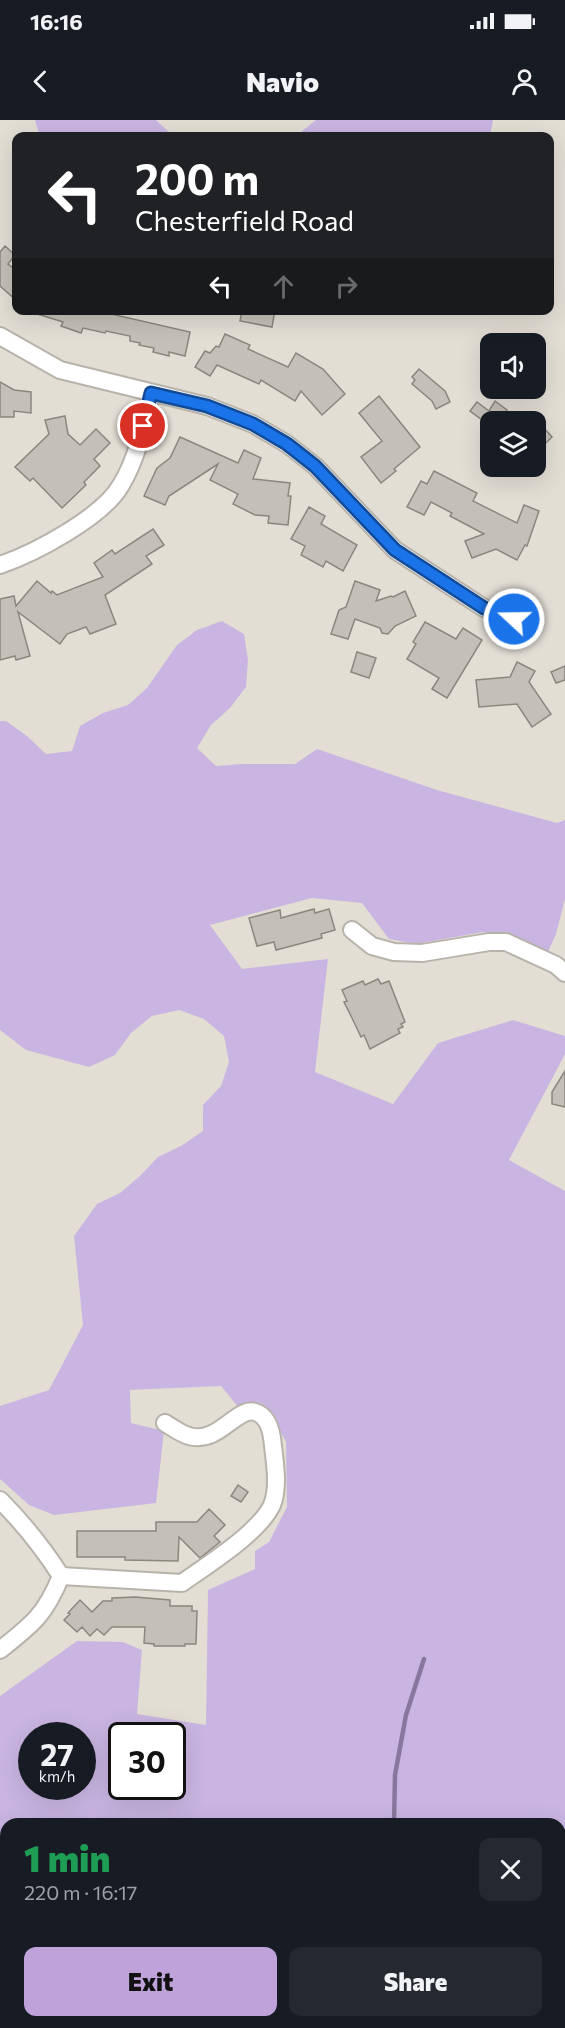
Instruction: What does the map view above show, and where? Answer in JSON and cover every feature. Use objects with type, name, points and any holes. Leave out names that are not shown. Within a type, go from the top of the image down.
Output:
[{"type":"street","points":[[0,336],[60,370],[207,406],[253,424],[287,444],[315,466],[395,550],[484,608],[529,625]]},
{"type":"street","points":[[0,565],[21,558],[98,512],[121,486],[139,443],[151,393]]},
{"type":"street","points":[[352,930],[372,946],[394,952],[422,954],[489,942],[506,942],[556,965],[565,973]]},
{"type":"street","points":[[61,1576],[182,1583],[237,1542],[260,1522],[272,1505],[275,1490],[275,1458],[271,1429],[263,1417],[254,1411],[244,1412],[215,1433],[203,1437],[189,1436],[165,1423]]},
{"type":"street","points":[[0,1500],[37,1540],[61,1576]]},
{"type":"street","points":[[0,1650],[35,1622],[51,1600],[61,1576]]},
{"type":"shaded area","points":[[35,120],[156,120],[169,132],[39,132]]},
{"type":"shaded area","points":[[316,120],[493,120],[491,132],[301,132]]},
{"type":"shaded area","points":[[222,621],[244,634],[248,660],[246,687],[230,708],[211,725],[197,748],[216,766],[295,764],[317,749],[437,790],[557,823],[565,820],[565,899],[556,934],[548,952],[483,932],[416,944],[389,939],[362,903],[312,898],[210,925],[242,969],[328,959],[315,1072],[393,1104],[438,1043],[513,1020],[565,1036],[565,1054],[509,1160],[565,1191],[565,1818],[0,1818],[0,1696],[77,1641],[123,1642],[142,1650],[137,1714],[206,1725],[208,1590],[255,1569],[255,1551],[269,1542],[287,1507],[286,1442],[273,1418],[239,1408],[221,1386],[130,1390],[131,1423],[164,1431],[156,1503],[54,1515],[29,1505],[0,1479],[0,1406],[49,1390],[83,1325],[74,1236],[97,1204],[120,1193],[158,1157],[181,1146],[203,1131],[203,1105],[221,1086],[229,1062],[224,1036],[204,1019],[179,1010],[152,1016],[131,1033],[115,1055],[89,1067],[26,1050],[0,1030],[0,721],[6,721],[27,736],[46,754],[72,751],[80,726],[103,713],[128,705],[147,688],[177,645],[197,630]]},
{"type":"building","points":[[5,246],[12,252],[12,259],[8,264],[12,267],[12,296],[0,286],[0,252]]},
{"type":"building","points":[[40,315],[115,315],[190,332],[185,356],[169,352],[169,356],[153,352],[154,348],[130,341],[130,336],[83,328],[81,333],[61,326],[63,322]]},
{"type":"building","points":[[241,315],[274,315],[272,327],[240,321]]},
{"type":"building","points":[[225,334],[250,345],[248,349],[288,367],[296,353],[323,369],[345,394],[322,415],[301,391],[295,401],[261,380],[259,384],[217,365],[210,376],[195,367],[205,351],[210,353],[216,346],[219,347]]},
{"type":"building","points":[[419,369],[445,391],[450,402],[436,409],[432,401],[412,384],[415,380],[412,377]]},
{"type":"building","points":[[0,382],[14,390],[31,392],[31,413],[14,411],[14,417],[0,417]]},
{"type":"building","points":[[379,396],[420,447],[381,483],[361,457],[382,441],[359,413]]},
{"type":"building","points":[[495,401],[507,410],[506,411],[489,411]]},
{"type":"building","points":[[477,402],[489,411],[480,411],[480,418],[470,411]]},
{"type":"building","points":[[65,416],[68,434],[80,445],[96,429],[110,443],[94,459],[100,466],[84,482],[86,485],[62,508],[33,478],[30,481],[15,467],[49,434],[45,420]]},
{"type":"building","points":[[546,430],[552,437],[546,443]]},
{"type":"building","points":[[180,437],[238,463],[244,450],[261,458],[253,479],[290,483],[288,525],[268,523],[269,516],[255,515],[233,504],[238,494],[210,480],[218,464],[169,496],[165,505],[144,496],[157,468],[170,458]]},
{"type":"building","points":[[434,471],[477,493],[473,501],[517,523],[524,505],[539,511],[527,546],[525,545],[517,560],[496,549],[472,558],[465,541],[484,534],[450,516],[452,513],[431,502],[424,515],[407,507],[421,481],[427,484]]},
{"type":"building","points":[[309,507],[325,516],[321,524],[357,545],[343,571],[326,561],[323,567],[301,555],[305,546],[291,539]]},
{"type":"building","points":[[153,529],[164,545],[146,556],[152,564],[105,595],[116,624],[90,634],[86,627],[67,634],[60,644],[18,612],[30,656],[16,660],[15,656],[0,660],[0,599],[14,596],[16,606],[37,581],[51,593],[52,591],[57,595],[103,577],[94,563],[112,550],[115,554]]},
{"type":"building","points":[[355,581],[380,590],[376,601],[405,591],[416,616],[395,626],[388,634],[382,633],[380,628],[355,619],[348,639],[331,634],[339,610],[346,607]]},
{"type":"building","points":[[425,622],[456,639],[463,628],[482,640],[447,698],[432,689],[439,678],[407,659],[416,644],[413,642]]},
{"type":"building","points":[[357,652],[376,658],[369,678],[351,672]]},
{"type":"building","points":[[517,662],[535,671],[529,682],[551,714],[532,727],[517,704],[479,707],[476,680],[510,677]]},
{"type":"building","points":[[565,666],[565,680],[556,683],[551,672]]},
{"type":"building","points":[[314,909],[315,913],[329,909],[335,930],[321,934],[322,938],[276,950],[274,942],[257,946],[249,918],[280,910],[281,918]]},
{"type":"building","points":[[378,979],[381,984],[389,981],[405,1022],[401,1024],[403,1027],[398,1029],[400,1033],[370,1049],[364,1035],[361,1037],[344,1002],[347,1001],[342,990],[363,981],[365,985]]},
{"type":"building","points":[[565,1071],[565,1107],[552,1104],[552,1092]]},
{"type":"building","points":[[238,1485],[248,1492],[241,1502],[231,1496]]},
{"type":"building","points":[[209,1509],[225,1525],[214,1536],[220,1542],[200,1558],[179,1537],[178,1561],[125,1560],[125,1557],[77,1557],[77,1531],[156,1531],[156,1522],[197,1522]]},
{"type":"building","points":[[112,1598],[170,1600],[170,1606],[192,1606],[192,1611],[197,1611],[196,1644],[154,1646],[154,1644],[144,1643],[145,1627],[112,1627],[104,1635],[97,1629],[90,1636],[82,1627],[77,1632],[64,1620],[80,1600],[92,1612],[103,1601],[112,1601]]},
{"type":"waterway","points":[[394,1818],[395,1775],[406,1715],[424,1659]]},
{"type":"route","points":[[143,426],[151,393],[207,406],[253,424],[287,444],[315,466],[395,550],[484,608],[514,619]]}]
